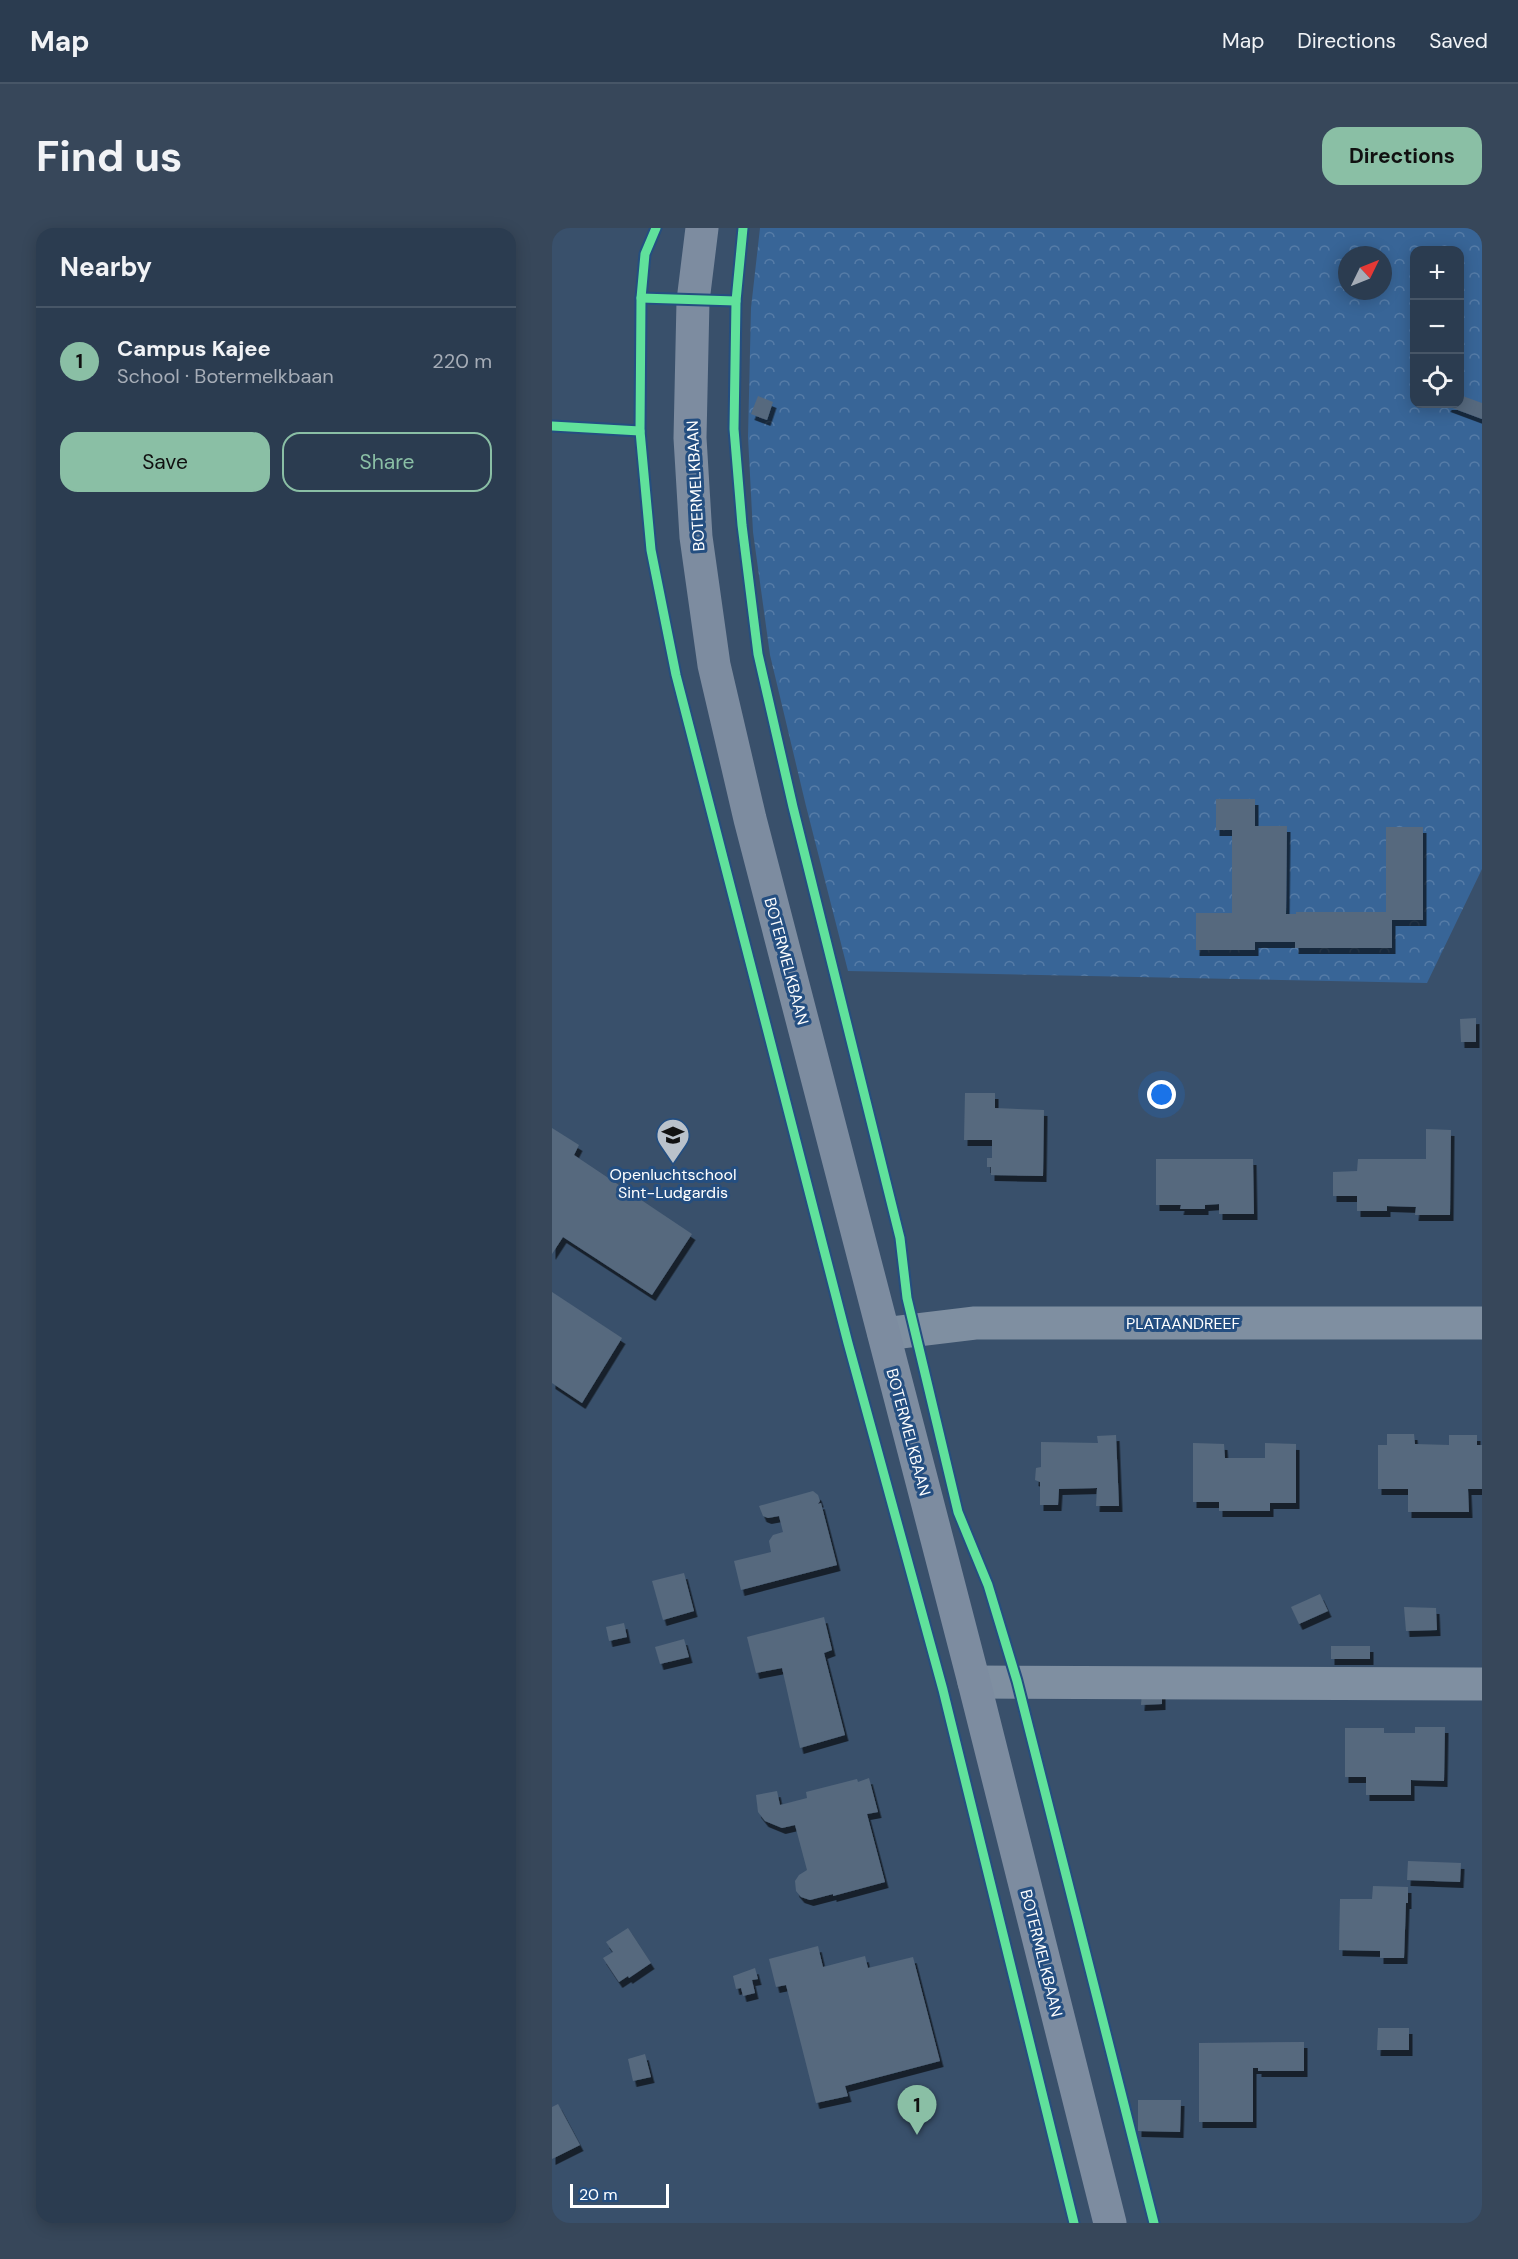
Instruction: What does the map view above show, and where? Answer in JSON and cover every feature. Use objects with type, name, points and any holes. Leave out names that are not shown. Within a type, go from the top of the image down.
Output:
[{"type":"main road","name":"BOTERMELKBAAN","points":[[702,228],[693,301],[690,438],[696,537],[714,665],[750,819],[974,1682],[1110,2223]]},
{"type":"street","name":"PLATAANDREEF","points":[[884,1334],[975,1323],[1482,1323]]},
{"type":"street","points":[[974,1682],[1482,1684]]},
{"type":"green space","points":[[760,228],[1482,228],[1482,869],[1427,983],[848,971],[770,655],[753,532],[748,437],[751,308]]},
{"type":"building","points":[[758,396],[773,402],[767,420],[751,414]]},
{"type":"building","points":[[1464,396],[1482,403],[1482,419],[1452,408],[1464,408]]},
{"type":"building","points":[[1216,799],[1255,799],[1255,826],[1287,826],[1286,914],[1386,912],[1386,827],[1423,827],[1423,920],[1392,920],[1392,948],[1295,948],[1295,942],[1255,942],[1255,950],[1196,950],[1196,913],[1232,913],[1232,830],[1216,830]]},
{"type":"building","points":[[1476,1018],[1476,1042],[1461,1042],[1460,1019]]},
{"type":"building","points":[[965,1093],[995,1093],[995,1108],[1044,1110],[1043,1176],[991,1175],[991,1167],[987,1167],[987,1158],[992,1158],[992,1140],[964,1140]]},
{"type":"building","points":[[552,1128],[579,1145],[574,1155],[692,1234],[652,1295],[563,1237],[552,1254]]},
{"type":"building","points":[[1426,1129],[1451,1130],[1450,1215],[1415,1215],[1416,1207],[1387,1206],[1387,1211],[1357,1211],[1357,1196],[1333,1196],[1333,1172],[1357,1171],[1358,1159],[1426,1159]]},
{"type":"building","points":[[1156,1159],[1253,1159],[1254,1214],[1219,1214],[1219,1204],[1205,1205],[1205,1209],[1180,1209],[1181,1205],[1156,1205]]},
{"type":"building","points":[[552,1292],[622,1338],[582,1403],[552,1383]]},
{"type":"building","points":[[1387,1434],[1414,1434],[1415,1444],[1449,1445],[1449,1435],[1477,1435],[1477,1445],[1482,1445],[1482,1489],[1468,1489],[1469,1512],[1408,1512],[1408,1489],[1378,1489],[1378,1445],[1387,1445]]},
{"type":"building","points":[[1116,1435],[1119,1506],[1096,1506],[1097,1488],[1059,1489],[1058,1505],[1040,1505],[1040,1482],[1035,1480],[1036,1468],[1041,1467],[1041,1442],[1098,1443],[1097,1436]]},
{"type":"building","points":[[1193,1443],[1224,1444],[1225,1458],[1265,1458],[1265,1443],[1296,1444],[1296,1503],[1270,1503],[1270,1511],[1219,1511],[1219,1502],[1193,1502]]},
{"type":"building","points":[[813,1491],[818,1495],[820,1501],[818,1504],[821,1503],[837,1565],[741,1590],[734,1561],[771,1552],[769,1541],[773,1535],[783,1532],[779,1516],[768,1518],[763,1516],[759,1506]]},
{"type":"building","points":[[684,1573],[694,1611],[663,1620],[652,1581]]},
{"type":"building","points":[[1320,1594],[1328,1611],[1299,1624],[1291,1607]]},
{"type":"building","points":[[1404,1607],[1436,1608],[1437,1630],[1406,1631]]},
{"type":"building","points":[[824,1617],[832,1650],[824,1653],[845,1735],[800,1748],[782,1668],[756,1673],[747,1637]]},
{"type":"building","points":[[624,1623],[627,1637],[609,1641],[606,1627]]},
{"type":"building","points":[[684,1639],[689,1657],[660,1664],[655,1647]]},
{"type":"building","points":[[1331,1646],[1370,1646],[1370,1659],[1331,1659]]},
{"type":"building","points":[[1142,1691],[1162,1691],[1162,1704],[1141,1705]]},
{"type":"building","points":[[1415,1727],[1445,1727],[1444,1781],[1411,1780],[1411,1795],[1366,1795],[1366,1777],[1345,1777],[1345,1728],[1384,1728],[1384,1733],[1415,1733]]},
{"type":"building","points":[[869,1778],[878,1812],[867,1814],[885,1882],[833,1896],[833,1894],[810,1900],[801,1897],[796,1891],[795,1881],[807,1870],[795,1825],[782,1828],[765,1821],[758,1812],[756,1795],[777,1791],[780,1805],[807,1798],[806,1792]]},
{"type":"building","points":[[1408,1861],[1461,1863],[1460,1882],[1407,1880]]},
{"type":"building","points":[[1373,1886],[1408,1887],[1404,1958],[1380,1958],[1380,1951],[1339,1950],[1340,1899],[1372,1899]]},
{"type":"building","points":[[628,1928],[651,1963],[619,1982],[603,1958],[613,1952],[606,1942]]},
{"type":"building","points":[[818,1946],[823,1967],[865,1956],[868,1968],[913,1957],[940,2061],[845,2086],[848,2096],[816,2103],[786,1985],[776,1987],[769,1959]]},
{"type":"building","points":[[755,1968],[758,1979],[752,1980],[755,1993],[743,1996],[741,1988],[736,1989],[733,1976]]},
{"type":"building","points":[[1378,2028],[1409,2028],[1409,2050],[1377,2050]]},
{"type":"building","points":[[1304,2042],[1304,2071],[1258,2071],[1258,2068],[1253,2068],[1253,2122],[1199,2122],[1199,2043]]},
{"type":"building","points":[[645,2054],[651,2077],[633,2081],[628,2059]]},
{"type":"building","points":[[1138,2100],[1181,2100],[1180,2132],[1138,2131]]},
{"type":"building","points":[[558,2104],[580,2145],[552,2159],[552,2107]]},
{"type":"cycle path","points":[[656,228],[645,254],[641,298],[640,431],[651,550],[676,675],[848,1343],[943,1690],[1074,2223]]},
{"type":"cycle path","points":[[743,228],[736,301],[734,429],[742,525],[758,654],[793,807],[900,1238],[907,1298],[958,1512],[988,1585],[1017,1681],[1154,2223]]},
{"type":"cycle path","points":[[641,298],[736,301]]},
{"type":"cycle path","points":[[552,426],[640,431]]},
{"type":"place","name":"Openluchtschool Sint-Ludgardis","points":[[673,1164]]},
{"type":"place","name":"Campus Kajee","points":[[917,2135]]}]
